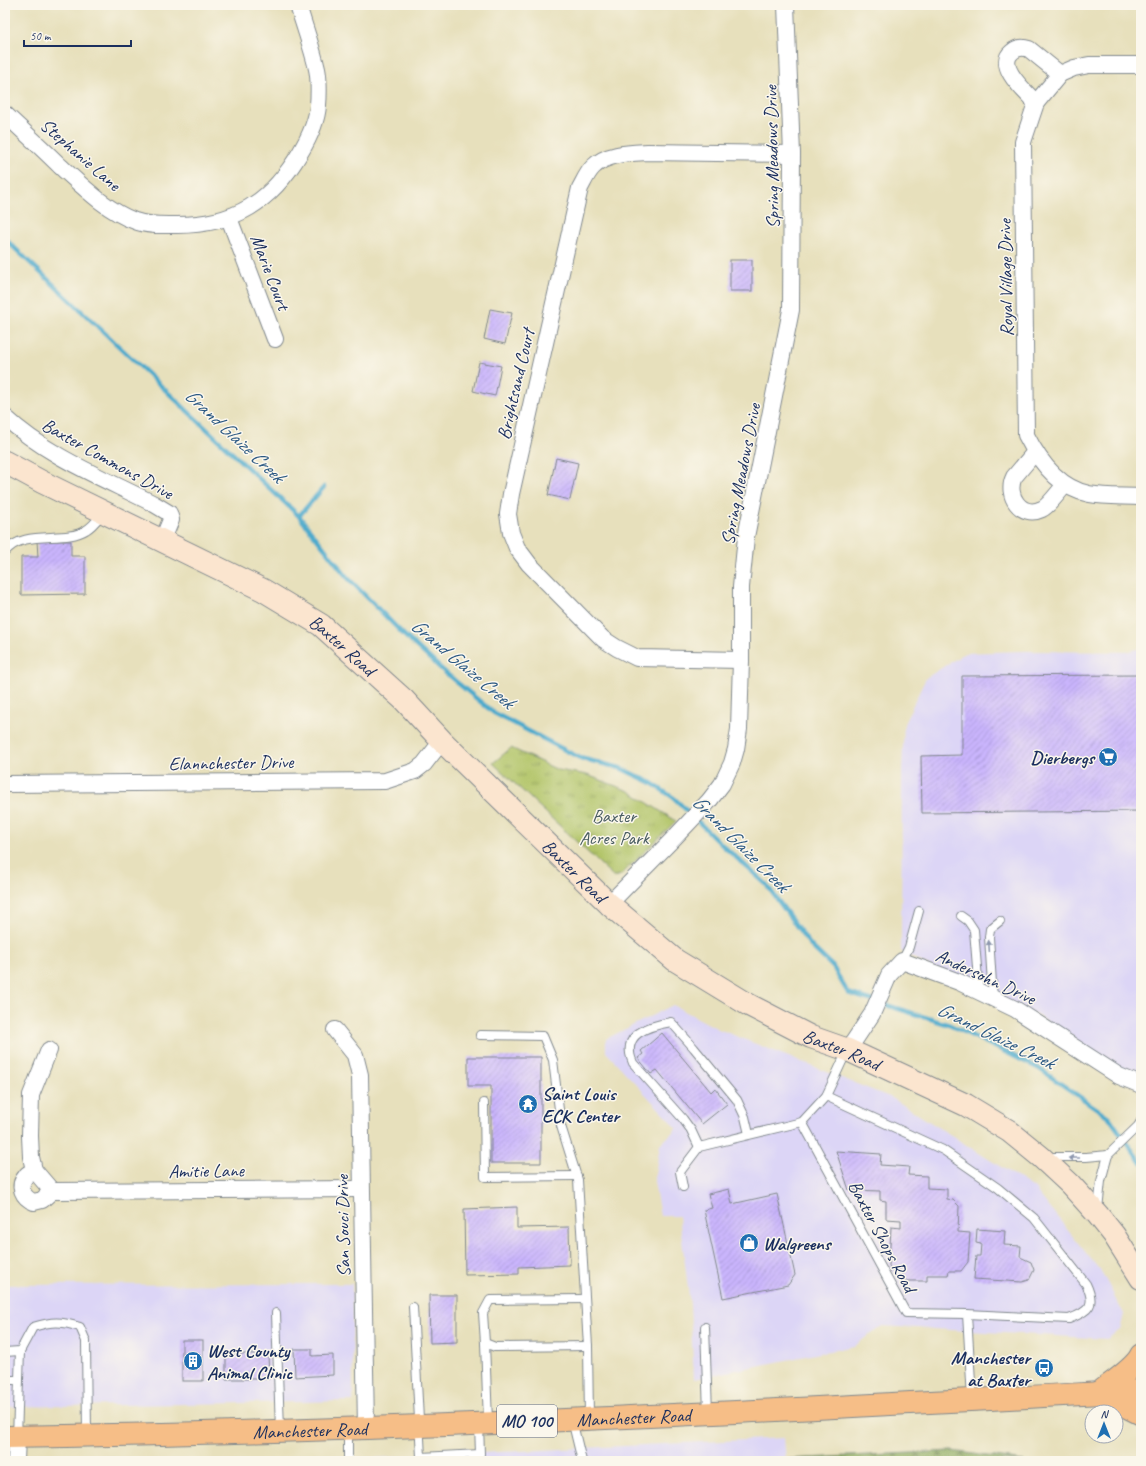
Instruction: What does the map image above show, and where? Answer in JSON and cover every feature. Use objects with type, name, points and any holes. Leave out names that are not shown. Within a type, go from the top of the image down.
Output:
[{"type":"highway","points":[[1141,1355],[1127,1371],[1099,1393],[1141,1414]]},
{"type":"highway","name":"Manchester Road","points":[[11,1437],[280,1431],[420,1426],[708,1414],[1141,1391]]},
{"type":"main road","name":"Baxter Road","points":[[5,462],[263,590],[321,625],[404,700],[442,741],[609,904],[675,960],[748,1005],[811,1037],[848,1050],[966,1105],[1009,1131],[1041,1157],[1070,1184],[1098,1215],[1114,1235],[1141,1278]]},
{"type":"street","name":"Stephanie Lane","points":[[5,114],[92,195],[136,221],[152,224],[193,225],[229,218],[255,205],[267,196],[281,181],[308,140],[315,123],[318,106],[318,70],[298,5]]},
{"type":"street","name":"Spring Meadows Drive","points":[[609,904],[709,800],[722,784],[732,763],[736,749],[739,729],[741,587],[746,537],[791,310],[792,154],[786,5]]},
{"type":"street","points":[[1036,103],[1009,73],[1007,62],[1011,52],[1018,48],[1024,47],[1029,49],[1060,74],[1074,68],[1089,65],[1141,65]]},
{"type":"street","name":"Royal Village Drive","points":[[1060,74],[1036,103],[1023,142],[1026,435],[1035,452],[1049,470],[1065,484],[1088,494],[1141,497]]},
{"type":"street","name":"Brightsand Court","points":[[741,660],[637,658],[617,648],[595,631],[529,564],[517,548],[511,533],[508,514],[511,494],[578,196],[586,176],[594,166],[604,160],[631,153],[792,154]]},
{"type":"street","name":"Marie Court","points":[[229,218],[275,339]]},
{"type":"street","name":"Baxter Commons Drive","points":[[5,417],[19,430],[51,452],[169,513],[172,520],[162,541]]},
{"type":"street","points":[[1035,452],[1011,482],[1011,494],[1019,507],[1029,511],[1043,509],[1065,484]]},
{"type":"street","name":"Elannchester Drive","points":[[5,784],[385,780],[415,771],[424,764],[442,741]]},
{"type":"street","points":[[848,1050],[872,1014],[889,975],[902,961]]},
{"type":"street","name":"Andersohn Drive","points":[[902,961],[959,982],[1015,1009],[1119,1076],[1141,1085]]},
{"type":"street","name":"San Souci Drive","points":[[335,1030],[355,1055],[360,1075],[361,1189],[357,1428]]},
{"type":"street","points":[[34,1170],[26,1175],[21,1186],[21,1191],[27,1198],[34,1202],[42,1200],[52,1191],[34,1170],[31,1157],[30,1136],[31,1095],[49,1050]]},
{"type":"street","name":"Amitie Lane","points":[[52,1191],[361,1189]]},
{"type":"street","points":[[11,1437],[16,1461]]},
{"type":"lane","points":[[5,552],[12,545],[22,540],[82,533],[92,526],[104,512]]},
{"type":"lane","points":[[902,961],[909,947],[919,911]]},
{"type":"lane","points":[[961,916],[968,921],[974,930],[979,992]]},
{"type":"lane","points":[[993,998],[989,937],[990,929],[1000,921]]},
{"type":"lane","points":[[699,1146],[691,1130],[683,1119],[633,1064],[629,1048],[637,1034],[648,1028],[671,1022],[737,1100],[745,1117],[748,1134]]},
{"type":"lane","points":[[480,1035],[543,1036],[553,1060],[561,1126],[577,1176],[588,1346],[580,1419],[582,1461]]},
{"type":"lane","points":[[683,1187],[680,1172],[699,1146],[802,1122],[826,1096],[848,1050]]},
{"type":"lane","points":[[826,1096],[943,1150],[998,1188],[1034,1218],[1086,1284],[1091,1295],[1090,1305],[1082,1314],[1069,1319],[967,1314],[972,1400]]},
{"type":"lane","points":[[484,1103],[485,1177],[577,1176]]},
{"type":"lane","name":"Baxter Shops Road","points":[[802,1122],[906,1313],[967,1314]]},
{"type":"lane","points":[[1098,1215],[1101,1180],[1108,1155],[1139,1123]]},
{"type":"lane","points":[[1041,1157],[1086,1158],[1108,1155]]},
{"type":"lane","points":[[413,1307],[416,1390],[420,1426],[420,1459],[480,1454],[484,1423],[485,1343],[483,1313],[490,1300],[585,1299]]},
{"type":"lane","points":[[276,1313],[280,1431]]},
{"type":"lane","points":[[11,1437],[19,1380],[20,1351],[33,1327],[49,1322],[68,1323],[80,1327],[86,1341],[87,1436]]},
{"type":"lane","points":[[705,1327],[708,1414]]},
{"type":"lane","points":[[485,1343],[495,1347],[588,1346]]},
{"type":"lane","points":[[5,1352],[20,1351]]},
{"type":"lane","points":[[5,1380],[19,1380]]},
{"type":"lane","points":[[348,1461],[357,1428]]},
{"type":"shaded area","points":[[1141,648],[1141,1079],[1097,1057],[1069,1034],[1034,1014],[927,965],[901,951],[902,770],[904,724],[926,678],[965,653],[1025,651],[1127,652]]},
{"type":"shaded area","points":[[673,1005],[718,1029],[892,1098],[1034,1188],[1102,1273],[1124,1314],[1120,1330],[1107,1339],[882,1326],[854,1346],[694,1379],[690,1304],[679,1216],[660,1216],[654,1181],[660,1145],[677,1128],[606,1052],[606,1039]]},
{"type":"shaded area","points":[[352,1284],[353,1401],[5,1407],[5,1285]]},
{"type":"shaded area","points":[[784,1438],[786,1461],[292,1461],[338,1460]]},
{"type":"green space","name":"Baxter Acres Park","points":[[511,748],[558,770],[587,775],[629,791],[676,821],[621,875],[614,877],[493,763]]},
{"type":"green space","points":[[952,1451],[1024,1461],[786,1461],[786,1459]]},
{"type":"building","points":[[730,260],[752,260],[752,291],[730,291]]},
{"type":"building","points":[[490,309],[512,313],[505,344],[484,339]]},
{"type":"building","points":[[479,362],[501,366],[495,396],[473,391]]},
{"type":"building","points":[[556,458],[578,463],[570,500],[548,495]]},
{"type":"building","points":[[37,541],[71,541],[71,556],[85,556],[85,594],[21,595],[21,557],[38,557]]},
{"type":"building","points":[[1141,675],[1141,811],[922,813],[921,756],[962,755],[962,676]]},
{"type":"building","points":[[662,1033],[711,1092],[715,1088],[727,1104],[702,1124],[657,1070],[651,1074],[638,1058],[643,1054],[641,1051]]},
{"type":"building","points":[[468,1057],[541,1057],[541,1163],[491,1163],[491,1086],[468,1086]]},
{"type":"building","points":[[836,1151],[881,1154],[880,1165],[909,1167],[908,1175],[927,1176],[927,1188],[947,1189],[947,1199],[953,1200],[959,1206],[958,1232],[970,1233],[968,1262],[961,1271],[949,1271],[948,1275],[927,1275],[927,1281],[906,1281],[898,1269],[893,1272],[889,1266],[891,1227],[901,1228],[901,1220],[886,1219],[886,1201],[880,1200],[880,1191],[849,1190]]},
{"type":"building","name":"Walgreens","points":[[729,1189],[732,1204],[777,1194],[795,1275],[788,1285],[723,1298],[704,1210],[712,1208],[708,1194]]},
{"type":"building","points":[[517,1207],[517,1228],[569,1227],[570,1265],[519,1267],[519,1274],[465,1275],[464,1209]]},
{"type":"building","points":[[977,1229],[1005,1231],[1004,1245],[1021,1246],[1020,1257],[1031,1262],[1034,1270],[1029,1280],[1022,1282],[974,1279],[976,1256],[980,1256],[981,1244],[976,1243]]},
{"type":"building","points":[[429,1295],[457,1295],[457,1342],[430,1343]]},
{"type":"building","name":"West County Animal Clinic","points":[[182,1340],[203,1340],[203,1381],[182,1381]]},
{"type":"building","points":[[294,1349],[312,1349],[312,1356],[333,1355],[333,1375],[295,1377]]},
{"type":"building","points":[[226,1354],[268,1354],[269,1379],[226,1379]]},
{"type":"waterway","name":"Grand Glaize Creek","points":[[5,239],[299,516],[347,577],[405,636],[448,675],[494,713],[580,758],[620,768],[650,782],[674,798],[721,844],[766,884],[811,946],[833,967],[848,993],[950,1025],[1038,1068],[1109,1117],[1141,1163]]},
{"type":"waterway","points":[[299,516],[324,487]]},
{"type":"place","name":"Dierbergs","points":[[1108,757]]},
{"type":"place","name":"Saint Louis ECK Center","points":[[528,1104]]},
{"type":"place","name":"Walgreens","points":[[749,1243]]},
{"type":"place","name":"West County Animal Clinic","points":[[193,1361]]},
{"type":"place","name":"Manchester at Baxter","points":[[1044,1368]]}]
